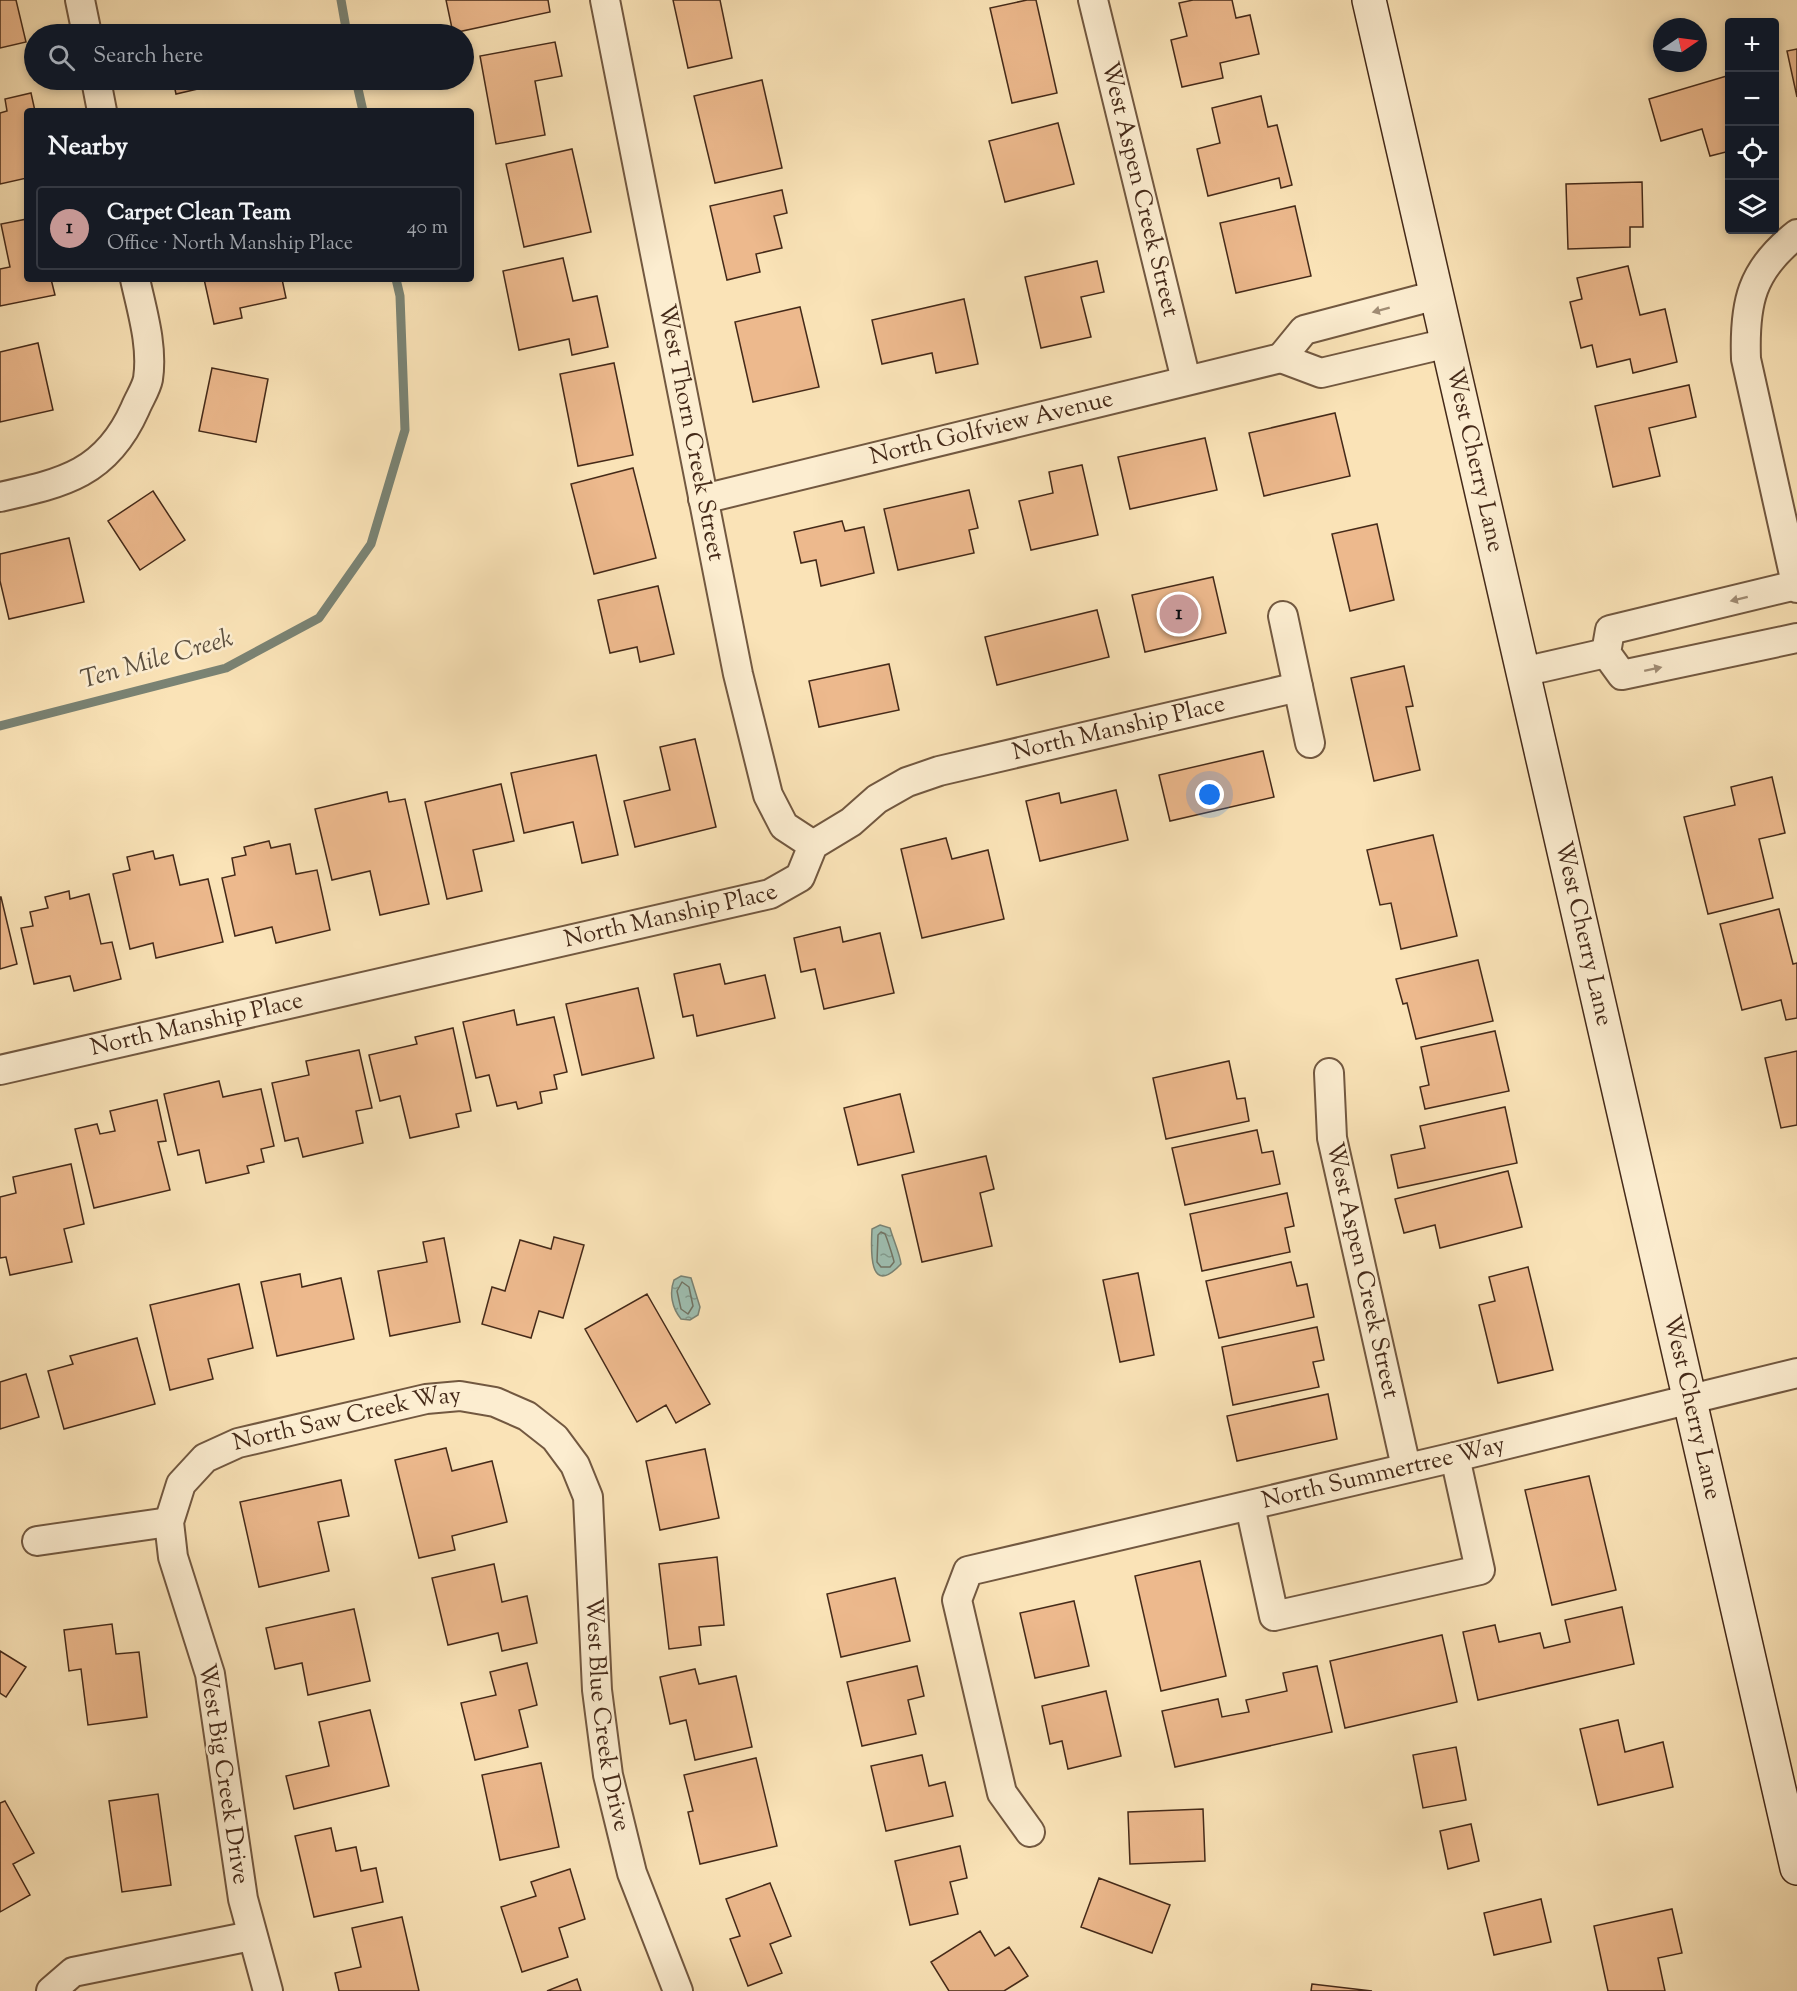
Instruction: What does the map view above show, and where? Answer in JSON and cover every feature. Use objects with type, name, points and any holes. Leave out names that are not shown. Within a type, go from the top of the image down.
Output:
[{"type":"main road","name":"West Cherry Lane","points":[[1369,0],[1797,1868]]},
{"type":"street","name":"West Thorn Creek Street","points":[[605,0],[738,674],[768,795],[784,826],[813,845]]},
{"type":"street","name":"West Aspen Creek Street","points":[[1093,0],[1186,380]]},
{"type":"street","points":[[84,1],[86,24]]},
{"type":"street","points":[[98,90],[101,108]]},
{"type":"street","points":[[1797,234],[1770,257],[1753,286],[1744,322],[1746,359],[1797,586],[1610,630],[1606,653],[1622,675],[1797,638]]},
{"type":"street","points":[[0,497],[60,484],[86,470],[115,443],[130,420],[147,380],[148,344],[136,282]]},
{"type":"street","points":[[1437,295],[1304,330],[1281,358],[1321,373],[1448,343]]},
{"type":"street","name":"North Golfview Avenue","points":[[703,499],[1281,358]]},
{"type":"street","points":[[1283,616],[1311,743]]},
{"type":"street","points":[[1522,672],[1606,653]]},
{"type":"street","name":"North Manship Place","points":[[0,1070],[770,894],[800,877],[813,845],[851,822],[877,799],[907,782],[939,771],[1299,687]]},
{"type":"street","name":"West Aspen Creek Street","points":[[1329,1073],[1332,1138],[1406,1467]]},
{"type":"street","name":"North Summertree Way","points":[[1030,1832],[1002,1793],[999,1782],[957,1600],[968,1571],[1250,1506],[1797,1373]]},
{"type":"street","name":"North Saw Creek Way","points":[[169,1522],[181,1484],[205,1458],[238,1443],[426,1399],[460,1396],[495,1402],[526,1416],[555,1438]]},
{"type":"street","name":"West Blue Creek Drive","points":[[555,1438],[575,1465],[588,1497],[597,1690],[608,1775],[620,1831],[646,1914],[678,1991]]},
{"type":"street","points":[[1250,1506],[1274,1616],[1480,1570],[1455,1457]]},
{"type":"street","points":[[37,1541],[169,1522]]},
{"type":"street","name":"West Big Creek Drive","points":[[169,1522],[173,1557],[210,1674],[232,1831],[251,1936],[268,1991]]},
{"type":"street","points":[[51,1991],[73,1972],[251,1936]]},
{"type":"water","points":[[880,1225],[890,1228],[901,1264],[882,1276],[874,1267],[871,1247],[872,1229]]},
{"type":"water","points":[[681,1276],[691,1278],[700,1307],[698,1315],[690,1320],[681,1319],[672,1300],[674,1280]]},
{"type":"building","points":[[0,0],[16,0],[24,42],[0,48]]},
{"type":"building","points":[[446,0],[548,0],[550,12],[474,28],[474,24],[451,24]]},
{"type":"building","points":[[673,0],[720,0],[732,58],[688,68]]},
{"type":"building","points":[[1036,0],[1057,93],[1012,103],[990,8]]},
{"type":"building","points":[[1193,0],[1232,0],[1236,18],[1250,15],[1259,54],[1220,63],[1223,78],[1182,87],[1171,40],[1187,36],[1179,3]]},
{"type":"building","points":[[555,42],[562,76],[535,81],[545,135],[496,144],[480,56]]},
{"type":"building","points":[[1797,49],[1797,97],[1787,51]]},
{"type":"building","points":[[1725,76],[1725,152],[1710,156],[1702,129],[1661,141],[1649,99]]},
{"type":"building","points":[[762,80],[782,168],[715,183],[694,96]]},
{"type":"building","points":[[175,90],[193,90],[176,94]]},
{"type":"building","points":[[31,93],[34,108],[24,108],[24,179],[0,184],[0,113],[7,111],[5,99]]},
{"type":"building","points":[[1261,96],[1268,127],[1277,125],[1292,185],[1281,188],[1279,178],[1208,196],[1197,149],[1220,143],[1212,108]]},
{"type":"building","points":[[1058,123],[1074,184],[1005,202],[989,141]]},
{"type":"building","points":[[572,149],[591,232],[524,247],[506,164]]},
{"type":"building","points":[[1642,182],[1643,227],[1630,227],[1630,247],[1568,249],[1566,184]]},
{"type":"building","points":[[782,190],[787,213],[774,216],[782,248],[756,254],[760,272],[727,280],[710,206]]},
{"type":"building","points":[[1295,206],[1311,276],[1236,293],[1220,223]]},
{"type":"building","points":[[24,220],[24,282],[52,282],[55,295],[0,306],[0,269],[10,267],[1,224]]},
{"type":"building","points":[[563,258],[573,301],[597,296],[608,347],[572,355],[569,339],[519,350],[503,271]]},
{"type":"building","points":[[1097,261],[1104,292],[1081,297],[1091,337],[1041,348],[1025,277]]},
{"type":"building","points":[[1628,266],[1640,315],[1665,309],[1677,362],[1633,373],[1630,359],[1597,367],[1592,345],[1581,348],[1570,302],[1582,299],[1577,278]]},
{"type":"building","points":[[205,282],[283,282],[286,298],[240,308],[242,318],[214,324]]},
{"type":"building","points":[[964,299],[978,364],[936,373],[932,353],[882,364],[872,320]]},
{"type":"building","points":[[800,307],[819,387],[753,402],[735,322]]},
{"type":"building","points":[[38,343],[53,410],[0,422],[0,352]]},
{"type":"building","points":[[614,363],[633,455],[578,466],[560,374]]},
{"type":"building","points":[[212,368],[268,379],[256,442],[199,431]]},
{"type":"building","points":[[1689,385],[1696,417],[1649,428],[1660,476],[1613,487],[1595,406]]},
{"type":"building","points":[[1335,413],[1350,476],[1264,496],[1249,433]]},
{"type":"building","points":[[1205,438],[1217,490],[1130,509],[1118,457]]},
{"type":"building","points":[[1082,465],[1098,535],[1031,550],[1019,501],[1053,493],[1049,472]]},
{"type":"building","points":[[633,468],[656,558],[594,574],[571,484]]},
{"type":"building","points":[[969,490],[978,528],[969,530],[974,553],[898,570],[884,509]]},
{"type":"building","points":[[153,491],[185,540],[140,570],[108,521]]},
{"type":"building","points":[[842,521],[845,531],[864,527],[874,573],[821,586],[816,560],[801,563],[794,532]]},
{"type":"building","points":[[1377,524],[1394,600],[1350,611],[1332,534]]},
{"type":"building","points":[[69,538],[84,602],[9,619],[0,581],[0,554]]},
{"type":"building","points":[[1213,577],[1226,633],[1145,652],[1132,595]]},
{"type":"building","points":[[658,586],[674,654],[640,662],[637,647],[610,653],[598,600]]},
{"type":"building","points":[[1097,610],[1109,657],[997,685],[985,637]]},
{"type":"building","points":[[889,664],[899,710],[819,727],[809,681]]},
{"type":"building","points":[[1404,666],[1413,706],[1406,707],[1420,770],[1374,781],[1351,678]]},
{"type":"building","points":[[695,739],[716,827],[635,847],[624,801],[670,790],[660,747]]},
{"type":"building","points":[[1263,751],[1274,797],[1170,821],[1159,775]]},
{"type":"building","points":[[596,755],[618,855],[582,863],[573,822],[524,833],[511,773]]},
{"type":"building","points":[[1772,777],[1785,833],[1759,839],[1773,898],[1708,914],[1684,817],[1735,805],[1731,787]]},
{"type":"building","points":[[501,784],[514,841],[473,850],[482,891],[447,899],[425,802]]},
{"type":"building","points":[[1116,790],[1128,840],[1040,861],[1026,801],[1059,793],[1061,803]]},
{"type":"building","points":[[387,792],[389,802],[405,799],[429,904],[380,915],[370,871],[332,880],[315,809]]},
{"type":"building","points":[[1433,835],[1457,936],[1401,949],[1391,903],[1380,905],[1367,850]]},
{"type":"building","points":[[946,838],[952,859],[988,850],[1004,919],[922,938],[901,849]]},
{"type":"building","points":[[269,841],[271,848],[290,844],[296,874],[317,870],[330,930],[276,943],[272,927],[235,936],[222,878],[235,875],[232,858],[246,855],[244,847]]},
{"type":"building","points":[[153,851],[155,859],[173,855],[180,885],[208,879],[223,942],[156,958],[153,943],[130,949],[113,874],[130,870],[127,857]]},
{"type":"building","points":[[69,891],[70,899],[89,894],[101,944],[112,942],[121,979],[74,991],[70,976],[34,984],[21,928],[33,926],[30,912],[48,908],[45,897]]},
{"type":"building","points":[[0,897],[17,964],[0,969]]},
{"type":"building","points":[[1779,909],[1793,964],[1797,963],[1797,1018],[1786,1020],[1781,1000],[1742,1010],[1720,924]]},
{"type":"building","points":[[840,927],[843,942],[880,933],[894,993],[824,1009],[815,969],[801,972],[794,938]]},
{"type":"building","points":[[1478,960],[1493,1021],[1416,1039],[1407,1003],[1403,1004],[1396,979]]},
{"type":"building","points":[[720,964],[725,984],[765,975],[775,1018],[697,1036],[693,1015],[683,1017],[674,974]]},
{"type":"building","points":[[638,988],[654,1058],[582,1075],[566,1004]]},
{"type":"building","points":[[514,1010],[517,1025],[554,1017],[567,1072],[554,1075],[557,1089],[540,1092],[542,1103],[518,1109],[516,1102],[497,1106],[489,1075],[476,1078],[463,1022]]},
{"type":"building","points":[[453,1028],[471,1111],[456,1114],[459,1127],[410,1138],[400,1096],[380,1101],[369,1055],[417,1044],[415,1037]]},
{"type":"building","points":[[1495,1031],[1509,1091],[1425,1109],[1420,1087],[1429,1085],[1421,1047]]},
{"type":"building","points":[[359,1050],[372,1108],[356,1111],[363,1143],[303,1157],[298,1138],[285,1141],[272,1083],[309,1075],[306,1061]]},
{"type":"building","points":[[1797,1051],[1797,1125],[1781,1128],[1765,1058]]},
{"type":"building","points":[[1229,1061],[1237,1099],[1245,1098],[1249,1121],[1166,1139],[1153,1078]]},
{"type":"building","points":[[219,1081],[223,1097],[261,1089],[274,1146],[261,1149],[264,1162],[247,1166],[249,1173],[206,1183],[199,1150],[178,1155],[164,1094]]},
{"type":"building","points":[[900,1094],[914,1152],[858,1165],[844,1108]]},
{"type":"building","points":[[157,1100],[166,1141],[158,1142],[170,1190],[94,1208],[75,1129],[97,1124],[100,1134],[115,1131],[110,1111]]},
{"type":"building","points":[[1505,1107],[1517,1163],[1398,1188],[1391,1155],[1425,1148],[1420,1126]]},
{"type":"building","points":[[1257,1130],[1262,1153],[1273,1151],[1280,1184],[1185,1205],[1172,1148]]},
{"type":"building","points":[[986,1156],[994,1189],[980,1193],[992,1246],[922,1262],[902,1175]]},
{"type":"building","points":[[71,1164],[84,1224],[64,1229],[72,1262],[10,1275],[6,1257],[0,1258],[0,1197],[16,1193],[13,1177]]},
{"type":"building","points":[[1508,1171],[1522,1227],[1440,1248],[1435,1225],[1404,1233],[1395,1199]]},
{"type":"building","points":[[1287,1193],[1294,1226],[1285,1228],[1290,1252],[1202,1271],[1190,1214]]},
{"type":"building","points":[[554,1237],[584,1245],[563,1318],[539,1311],[531,1338],[482,1324],[492,1287],[505,1291],[520,1240],[551,1249]]},
{"type":"building","points":[[444,1238],[460,1322],[390,1336],[378,1271],[427,1262],[423,1242]]},
{"type":"building","points":[[1291,1262],[1297,1286],[1307,1284],[1314,1317],[1219,1338],[1206,1281]]},
{"type":"building","points":[[1528,1267],[1553,1370],[1498,1383],[1479,1305],[1495,1301],[1489,1277]]},
{"type":"building","points":[[1138,1273],[1154,1355],[1120,1362],[1103,1280]]},
{"type":"building","points":[[300,1274],[302,1287],[341,1278],[354,1339],[277,1356],[261,1282]]},
{"type":"building","points":[[239,1284],[253,1348],[208,1359],[213,1379],[170,1390],[150,1305]]},
{"type":"building","points":[[647,1294],[710,1404],[676,1423],[666,1405],[637,1422],[585,1329]]},
{"type":"building","points":[[1317,1327],[1324,1360],[1313,1362],[1319,1387],[1233,1405],[1222,1347]]},
{"type":"building","points":[[137,1338],[155,1404],[64,1429],[48,1371],[73,1364],[70,1356]]},
{"type":"building","points":[[26,1374],[39,1417],[0,1429],[0,1382]]},
{"type":"building","points":[[1328,1394],[1337,1439],[1237,1461],[1227,1416]]},
{"type":"building","points":[[446,1448],[452,1471],[492,1461],[507,1522],[452,1536],[455,1550],[419,1558],[395,1460]]},
{"type":"building","points":[[705,1449],[719,1518],[660,1530],[646,1461]]},
{"type":"building","points":[[1589,1476],[1616,1590],[1552,1605],[1525,1490]]},
{"type":"building","points":[[341,1480],[349,1516],[318,1522],[329,1571],[259,1587],[240,1502]]},
{"type":"building","points":[[717,1557],[724,1625],[699,1627],[701,1645],[669,1649],[659,1564]]},
{"type":"building","points":[[1200,1561],[1226,1676],[1161,1691],[1135,1576]]},
{"type":"building","points":[[494,1564],[502,1602],[527,1596],[537,1643],[502,1651],[498,1633],[448,1645],[432,1578]]},
{"type":"building","points":[[895,1578],[910,1641],[841,1657],[827,1594]]},
{"type":"building","points":[[1074,1601],[1089,1666],[1035,1678],[1020,1613]]},
{"type":"building","points":[[1622,1607],[1634,1664],[1478,1700],[1463,1632],[1495,1625],[1499,1642],[1540,1633],[1544,1648],[1570,1642],[1565,1620]]},
{"type":"building","points":[[354,1609],[370,1681],[308,1695],[302,1663],[275,1669],[266,1628]]},
{"type":"building","points":[[112,1624],[116,1654],[139,1652],[147,1717],[88,1725],[81,1669],[69,1671],[64,1630]]},
{"type":"building","points":[[1442,1635],[1457,1702],[1345,1728],[1330,1661]]},
{"type":"building","points":[[0,1651],[26,1667],[6,1697],[0,1693]]},
{"type":"building","points":[[527,1663],[537,1705],[519,1710],[528,1747],[475,1760],[461,1703],[496,1695],[490,1672]]},
{"type":"building","points":[[917,1666],[924,1696],[908,1700],[916,1734],[862,1746],[847,1682]]},
{"type":"building","points":[[1317,1666],[1332,1732],[1175,1767],[1162,1711],[1218,1699],[1222,1717],[1249,1712],[1246,1700],[1287,1691],[1283,1673]]},
{"type":"building","points":[[695,1669],[699,1684],[736,1676],[752,1747],[695,1760],[686,1720],[670,1724],[660,1677]]},
{"type":"building","points":[[1106,1691],[1121,1756],[1068,1769],[1062,1741],[1050,1744],[1042,1706]]},
{"type":"building","points":[[370,1710],[389,1786],[294,1809],[286,1776],[329,1766],[319,1722]]},
{"type":"building","points":[[1618,1720],[1625,1752],[1663,1742],[1673,1787],[1598,1805],[1580,1729]]},
{"type":"building","points":[[1456,1747],[1466,1800],[1423,1808],[1413,1755]]},
{"type":"building","points":[[922,1755],[929,1786],[945,1782],[953,1816],[886,1831],[871,1766]]},
{"type":"building","points":[[756,1758],[777,1846],[700,1864],[688,1812],[693,1811],[684,1775]]},
{"type":"building","points":[[541,1763],[559,1847],[500,1860],[482,1775]]},
{"type":"building","points":[[158,1794],[171,1885],[122,1892],[109,1801]]},
{"type":"building","points":[[5,1801],[34,1853],[13,1864],[30,1895],[0,1912],[0,1803]]},
{"type":"building","points":[[1203,1809],[1205,1861],[1130,1864],[1128,1812]]},
{"type":"building","points":[[1471,1824],[1479,1861],[1448,1869],[1440,1831]]},
{"type":"building","points":[[331,1828],[336,1851],[356,1847],[361,1871],[376,1868],[383,1902],[314,1917],[295,1836]]},
{"type":"building","points":[[960,1846],[967,1878],[950,1882],[958,1914],[910,1925],[895,1861]]},
{"type":"building","points":[[570,1869],[585,1919],[559,1928],[568,1957],[522,1972],[501,1907],[536,1896],[531,1882]]},
{"type":"building","points":[[1099,1878],[1170,1905],[1152,1953],[1081,1927]]},
{"type":"building","points":[[770,1883],[791,1936],[770,1944],[782,1973],[748,1986],[730,1939],[740,1936],[726,1899]]},
{"type":"building","points":[[1541,1899],[1551,1942],[1494,1955],[1484,1913]]},
{"type":"building","points":[[1672,1909],[1682,1953],[1658,1958],[1665,1991],[1608,1991],[1594,1926]]},
{"type":"building","points":[[402,1917],[419,1991],[339,1991],[335,1973],[361,1967],[352,1928]]},
{"type":"building","points":[[980,1931],[995,1956],[1009,1947],[1028,1976],[1004,1991],[949,1991],[931,1962]]},
{"type":"building","points":[[577,1979],[581,1991],[547,1991]]},
{"type":"building","points":[[1312,1984],[1372,1991],[1311,1991]]},
{"type":"waterway","name":"Ten Mile Creek","points":[[341,0],[345,24]]},
{"type":"waterway","name":"Ten Mile Creek","points":[[358,90],[362,108]]},
{"type":"waterway","name":"Ten Mile Creek","points":[[0,726],[226,668],[319,618],[371,544],[405,430],[400,296],[397,282]]},
{"type":"place","name":"Carpet Clean Team","points":[[1179,614]]}]
